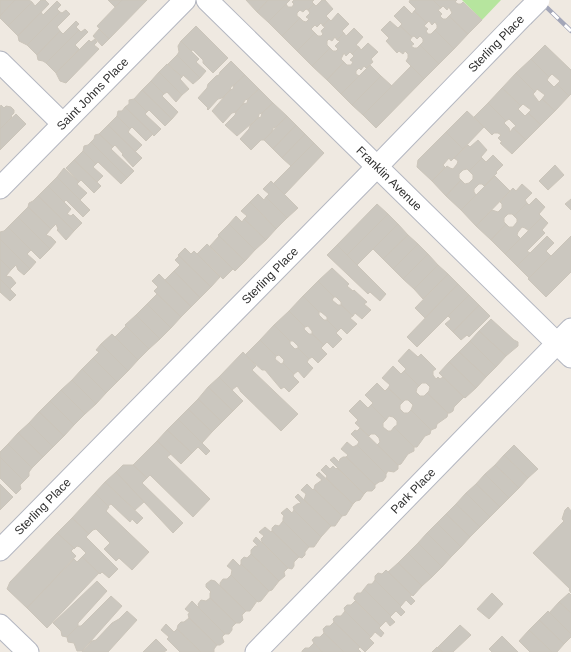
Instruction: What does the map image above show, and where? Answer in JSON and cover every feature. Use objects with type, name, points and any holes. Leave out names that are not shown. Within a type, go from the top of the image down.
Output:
[{"type":"street","name":"Saint Johns Place","points":[[0,188],[185,0]]},
{"type":"street","name":"Franklin Avenue","points":[[207,0],[377,166],[566,343]]},
{"type":"street","name":"Sterling Place","points":[[0,550],[539,0]]},
{"type":"street","points":[[0,62],[63,124]]},
{"type":"street","name":"Park Place","points":[[256,652],[566,343]]},
{"type":"street","points":[[0,625],[28,652]]},
{"type":"green space","points":[[462,0],[501,0],[482,20]]},
{"type":"building","points":[[0,0],[15,0],[0,16]]},
{"type":"building","points":[[15,0],[29,0],[32,2],[8,26],[0,18],[0,16]]},
{"type":"building","points":[[41,0],[45,0],[49,4],[18,36],[8,26],[32,2],[35,6]]},
{"type":"building","points":[[108,0],[122,0],[115,7]]},
{"type":"building","points":[[122,0],[147,0],[109,39],[97,26]]},
{"type":"building","points":[[246,0],[268,0],[257,12]]},
{"type":"building","points":[[268,0],[290,0],[268,22],[257,12]]},
{"type":"building","points":[[294,0],[314,0],[312,2],[314,4],[308,10],[306,9],[303,12],[300,10],[297,13],[297,16],[300,18],[282,36],[268,22],[286,4],[288,7],[292,7],[294,4],[292,2]]},
{"type":"building","points":[[322,0],[325,0],[333,9],[326,16],[329,19],[323,26],[321,23],[317,27],[315,25],[311,29],[315,33],[297,51],[282,36],[300,18],[306,22],[309,19],[306,17],[310,13],[308,10],[314,4],[316,6]]},
{"type":"building","points":[[410,0],[433,0],[441,8],[438,10],[442,14],[440,16],[443,19],[446,19],[449,16],[468,34],[454,49],[435,30],[437,25],[435,22],[432,25],[429,21],[427,23],[414,11],[416,9],[409,2]]},
{"type":"building","points":[[433,0],[457,0],[455,2],[458,4],[463,2],[482,20],[468,34],[449,16],[452,13],[449,7],[447,10],[443,6],[441,8]]},
{"type":"building","points":[[57,1],[61,5],[57,9],[60,12],[27,45],[19,41],[18,36],[41,12],[43,15]]},
{"type":"building","points":[[404,6],[412,14],[414,11],[427,23],[424,26],[428,29],[426,31],[428,34],[431,34],[435,30],[454,49],[439,64],[420,45],[423,42],[423,39],[420,36],[417,39],[414,36],[412,37],[400,26],[402,24],[394,16]]},
{"type":"building","points":[[66,10],[70,14],[57,27],[60,31],[37,55],[27,45],[60,12],[62,13]]},
{"type":"building","points":[[338,13],[349,24],[342,31],[344,33],[337,40],[335,37],[332,41],[329,39],[327,41],[327,45],[330,48],[312,66],[297,51],[315,33],[318,36],[321,36],[323,34],[321,31],[325,27],[323,26],[329,19],[331,21]]},
{"type":"building","points":[[76,21],[79,24],[76,27],[79,30],[46,63],[38,60],[37,55],[60,31],[63,34]]},
{"type":"building","points":[[390,21],[398,28],[400,26],[412,37],[410,40],[414,44],[411,46],[417,48],[420,45],[439,64],[424,79],[406,61],[408,54],[405,51],[403,54],[399,51],[397,53],[386,41],[389,38],[381,30]]},
{"type":"building","points":[[196,26],[228,58],[213,73],[193,50],[190,51],[181,41]]},
{"type":"building","points":[[354,28],[363,37],[356,45],[359,47],[352,54],[350,52],[346,56],[344,53],[341,59],[344,62],[327,80],[312,66],[330,48],[333,51],[336,51],[338,49],[335,46],[340,41],[337,40],[344,33],[346,36]]},
{"type":"building","points":[[85,29],[88,32],[75,45],[79,49],[56,73],[46,63],[79,30],[81,32]]},
{"type":"building","points":[[99,29],[109,39],[102,46],[93,36]]},
{"type":"building","points":[[95,39],[97,42],[94,45],[99,49],[66,83],[60,81],[56,73],[89,40],[91,42]]},
{"type":"building","points":[[181,41],[199,59],[196,62],[206,71],[200,78],[177,55],[179,52],[178,46]]},
{"type":"building","points":[[368,43],[378,52],[371,59],[373,62],[366,68],[364,66],[361,70],[359,68],[356,71],[356,74],[359,76],[341,94],[327,80],[344,62],[347,65],[351,65],[353,62],[350,60],[354,56],[352,54],[359,47],[361,50]]},
{"type":"building","points":[[545,45],[571,70],[571,94],[569,96],[557,84],[560,81],[552,74],[549,77],[531,59]]},
{"type":"building","points":[[177,55],[200,78],[193,84],[183,75],[182,77],[168,64]]},
{"type":"building","points":[[531,59],[549,77],[547,80],[554,87],[557,84],[569,96],[555,111],[542,99],[545,95],[537,89],[535,92],[516,73]]},
{"type":"building","points":[[231,61],[245,75],[208,110],[208,108],[198,98],[207,88],[208,84],[219,75]]},
{"type":"building","points":[[167,64],[182,77],[180,79],[189,89],[182,95],[159,72]]},
{"type":"building","points":[[370,65],[381,76],[352,105],[341,94]]},
{"type":"building","points":[[411,66],[424,79],[376,128],[363,115]]},
{"type":"building","points":[[159,72],[182,95],[176,102],[167,92],[164,94],[151,81]]},
{"type":"building","points":[[516,73],[535,92],[533,94],[539,102],[542,99],[555,111],[541,125],[528,113],[531,110],[523,104],[521,106],[502,88]]},
{"type":"building","points":[[245,75],[259,89],[245,100],[236,112],[232,113],[223,123],[212,111],[230,90],[233,89],[234,85]]},
{"type":"building","points":[[381,76],[392,86],[363,115],[352,105]]},
{"type":"building","points":[[151,81],[164,94],[162,96],[178,112],[172,119],[142,90]]},
{"type":"building","points":[[502,88],[521,106],[518,109],[525,116],[528,113],[541,125],[526,140],[513,128],[516,126],[509,119],[506,121],[488,103]]},
{"type":"building","points":[[259,89],[273,103],[259,114],[258,118],[237,136],[225,125],[243,104],[247,103],[248,99]]},
{"type":"building","points":[[142,90],[172,119],[165,126],[149,110],[147,112],[134,99]]},
{"type":"building","points":[[134,99],[147,112],[145,114],[161,129],[154,136],[125,107],[129,104],[129,100]]},
{"type":"building","points":[[273,103],[287,116],[273,128],[272,132],[264,140],[261,140],[251,150],[240,139],[250,126],[261,117],[262,113]]},
{"type":"building","points":[[488,103],[506,121],[504,123],[509,128],[510,132],[513,128],[526,140],[512,154],[500,143],[502,142],[498,138],[501,135],[494,133],[492,135],[474,117]]},
{"type":"building","points":[[1,105],[4,108],[6,106],[11,107],[14,110],[14,113],[0,129],[0,107]]},
{"type":"building","points":[[125,107],[153,134],[146,141],[132,127],[130,129],[117,116],[118,111],[122,111]]},
{"type":"building","points":[[467,111],[484,127],[463,149],[446,132]]},
{"type":"building","points":[[16,114],[26,124],[0,150],[0,129]]},
{"type":"building","points":[[117,116],[130,129],[128,132],[142,145],[135,152],[108,125]]},
{"type":"building","points":[[287,116],[296,125],[273,149],[264,140]]},
{"type":"building","points":[[108,125],[142,158],[133,167],[115,145],[113,147],[99,134]]},
{"type":"building","points":[[296,125],[305,134],[282,158],[273,149]]},
{"type":"building","points":[[446,132],[463,149],[451,161],[449,158],[443,165],[445,167],[432,181],[417,167],[418,160]]},
{"type":"building","points":[[99,134],[113,147],[111,149],[134,171],[127,178],[91,142],[95,135]]},
{"type":"building","points":[[305,134],[314,143],[291,166],[282,158]]},
{"type":"building","points":[[478,140],[487,150],[481,157],[482,158],[469,171],[467,169],[463,170],[459,174],[459,178],[461,180],[446,196],[432,181],[447,166],[453,169],[458,161],[454,158],[468,145],[470,147]]},
{"type":"building","points":[[91,142],[127,178],[121,184],[98,162],[96,164],[83,151],[84,146]]},
{"type":"building","points":[[314,143],[324,153],[284,195],[273,184]]},
{"type":"building","points":[[83,151],[96,164],[93,167],[103,176],[97,182],[74,160]]},
{"type":"building","points":[[493,155],[503,165],[484,186],[479,184],[474,189],[476,195],[461,210],[446,196],[461,180],[465,184],[469,183],[473,179],[473,175],[469,171],[482,158],[486,162]]},
{"type":"building","points":[[74,160],[101,186],[94,193],[81,180],[79,182],[66,168]]},
{"type":"building","points":[[555,165],[564,175],[548,190],[539,181]]},
{"type":"building","points":[[64,168],[79,182],[77,184],[87,193],[80,200],[57,177]]},
{"type":"building","points":[[495,176],[510,191],[476,226],[461,210]]},
{"type":"building","points":[[57,177],[90,210],[83,217],[66,200],[64,202],[48,186]]},
{"type":"building","points":[[271,181],[298,208],[287,218],[266,197],[269,194],[263,189]]},
{"type":"building","points":[[522,184],[532,193],[525,200],[527,203],[514,216],[512,214],[508,214],[504,218],[504,222],[506,224],[491,240],[476,226],[492,210],[498,212],[502,208],[502,204],[500,202],[513,188],[516,191]]},
{"type":"building","points":[[48,186],[71,209],[67,214],[71,216],[73,214],[82,223],[74,231],[38,196]]},
{"type":"building","points":[[258,194],[264,200],[266,197],[287,218],[276,229],[250,202]]},
{"type":"building","points":[[38,196],[74,231],[66,240],[57,230],[56,224],[51,229],[28,207],[29,203]]},
{"type":"building","points":[[536,198],[545,207],[539,214],[542,217],[529,231],[522,227],[517,235],[521,239],[505,254],[491,240],[506,224],[509,227],[513,227],[517,222],[517,219],[514,216],[527,203],[529,205]]},
{"type":"building","points":[[571,199],[571,210],[565,204]]},
{"type":"building","points":[[250,202],[276,229],[266,240],[244,219],[247,216],[241,211]]},
{"type":"building","points":[[377,204],[388,214],[347,255],[337,245]]},
{"type":"building","points":[[28,207],[51,229],[46,235],[51,237],[56,242],[50,249],[18,217]]},
{"type":"building","points":[[388,214],[398,224],[357,265],[347,255]]},
{"type":"building","points":[[236,216],[242,222],[244,219],[266,240],[255,250],[229,224]]},
{"type":"building","points":[[18,217],[50,249],[40,259],[8,227]]},
{"type":"building","points":[[542,217],[548,223],[542,230],[545,233],[527,251],[530,253],[517,266],[505,254]]},
{"type":"building","points":[[229,224],[255,250],[245,261],[218,235]]},
{"type":"building","points":[[398,224],[408,235],[383,259],[373,249]]},
{"type":"building","points":[[8,227],[31,250],[27,254],[36,262],[30,269],[0,239],[0,232],[4,231]]},
{"type":"building","points":[[408,235],[418,244],[393,269],[383,259]]},
{"type":"building","points":[[219,236],[245,261],[235,271],[210,246]]},
{"type":"building","points":[[547,236],[554,243],[546,251],[551,256],[529,278],[517,266]]},
{"type":"building","points":[[571,236],[571,272],[546,297],[528,279]]},
{"type":"building","points":[[0,239],[30,269],[24,275],[18,270],[16,265],[11,270],[0,259]]},
{"type":"building","points":[[207,244],[233,269],[223,279],[197,254]]},
{"type":"building","points":[[418,244],[428,254],[403,279],[393,269]]},
{"type":"building","points":[[337,245],[386,294],[380,301],[370,292],[368,294],[327,255]]},
{"type":"building","points":[[185,248],[191,254],[194,251],[220,277],[211,287],[178,255]]},
{"type":"building","points":[[428,254],[438,265],[414,289],[403,279]]},
{"type":"building","points":[[179,256],[211,287],[200,298],[174,271],[180,265],[175,260]]},
{"type":"building","points":[[0,259],[11,270],[6,276],[11,277],[16,283],[10,289],[0,279]]},
{"type":"building","points":[[438,265],[448,274],[423,299],[414,289]]},
{"type":"building","points":[[332,268],[349,284],[347,286],[353,291],[354,290],[367,302],[364,304],[371,310],[362,319],[355,313],[353,316],[341,305],[341,302],[336,297],[334,297],[318,281]]},
{"type":"building","points":[[174,271],[200,298],[191,307],[165,280]]},
{"type":"building","points":[[159,274],[191,307],[181,317],[154,291],[158,287],[152,281]]},
{"type":"building","points":[[448,274],[458,284],[425,318],[415,308]]},
{"type":"building","points":[[0,279],[16,295],[10,301],[0,292]]},
{"type":"building","points":[[318,281],[334,297],[332,300],[338,305],[341,305],[353,316],[350,318],[357,324],[347,334],[341,328],[338,331],[327,320],[327,317],[319,312],[303,296]]},
{"type":"building","points":[[458,284],[469,295],[417,347],[407,337]]},
{"type":"building","points":[[157,294],[181,317],[171,328],[147,304]]},
{"type":"building","points":[[469,295],[479,305],[453,332],[445,324],[451,319],[448,316]]},
{"type":"building","points":[[303,296],[319,312],[319,315],[324,320],[327,320],[338,331],[336,333],[342,339],[333,348],[327,342],[324,345],[312,334],[312,331],[308,326],[305,327],[289,311]]},
{"type":"building","points":[[147,304],[171,328],[160,339],[136,315]]},
{"type":"building","points":[[479,305],[490,316],[469,337],[467,335],[461,340],[453,332]]},
{"type":"building","points":[[289,311],[305,327],[304,329],[309,334],[312,334],[324,345],[321,348],[327,354],[318,363],[312,357],[309,359],[293,341],[290,341],[274,325]]},
{"type":"building","points":[[136,315],[160,339],[149,349],[125,325]]},
{"type":"building","points":[[491,319],[518,342],[518,346],[506,356],[479,331]]},
{"type":"building","points":[[274,325],[290,341],[290,344],[295,349],[298,348],[309,359],[307,362],[313,368],[304,378],[298,371],[294,374],[283,363],[284,360],[279,355],[276,356],[260,340]]},
{"type":"building","points":[[126,326],[149,349],[138,360],[115,337]]},
{"type":"building","points":[[479,331],[506,356],[496,367],[470,341]]},
{"type":"building","points":[[112,334],[138,360],[128,371],[101,344]]},
{"type":"building","points":[[260,340],[276,356],[275,359],[281,364],[283,363],[294,374],[293,376],[299,382],[289,392],[284,387],[281,389],[265,370],[262,370],[245,355]]},
{"type":"building","points":[[470,341],[496,367],[486,377],[459,352]]},
{"type":"building","points":[[101,344],[128,371],[117,382],[93,358],[99,352],[96,350]]},
{"type":"building","points":[[409,349],[418,357],[421,354],[436,369],[433,371],[433,375],[436,379],[438,377],[440,379],[443,377],[464,397],[454,407],[453,411],[448,413],[427,393],[430,387],[426,383],[422,383],[419,386],[404,371],[406,369],[398,361]]},
{"type":"building","points":[[243,352],[256,366],[252,370],[298,414],[281,431],[240,391],[237,386],[232,390],[219,377]]},
{"type":"building","points":[[459,352],[486,377],[476,388],[449,362]]},
{"type":"building","points":[[93,358],[117,382],[106,393],[82,369]]},
{"type":"building","points":[[449,362],[476,388],[465,398],[439,373]]},
{"type":"building","points":[[393,366],[401,374],[404,371],[419,386],[416,392],[420,396],[424,396],[427,393],[448,413],[447,417],[437,424],[436,428],[431,430],[411,410],[413,405],[408,400],[403,402],[388,388],[390,385],[382,378]]},
{"type":"building","points":[[82,369],[106,393],[96,404],[72,380]]},
{"type":"building","points":[[219,377],[243,401],[233,411],[208,387]]},
{"type":"building","points":[[72,380],[96,404],[85,414],[61,390]]},
{"type":"building","points":[[377,383],[385,391],[388,388],[403,402],[400,405],[400,409],[404,413],[408,413],[411,410],[431,430],[430,434],[425,436],[417,447],[414,447],[394,427],[397,425],[397,421],[393,417],[389,416],[386,420],[371,405],[373,403],[365,395]]},
{"type":"building","points":[[208,387],[233,411],[222,422],[198,399]]},
{"type":"building","points":[[61,390],[85,414],[74,425],[50,401]]},
{"type":"building","points":[[198,399],[222,422],[212,432],[188,409]]},
{"type":"building","points":[[360,400],[368,408],[371,405],[386,420],[383,423],[383,427],[388,431],[391,431],[394,427],[414,447],[414,451],[408,454],[401,464],[398,465],[377,445],[380,442],[379,438],[375,434],[371,434],[369,436],[355,423],[358,420],[349,411]]},
{"type":"building","points":[[50,401],[74,425],[64,436],[39,412]]},
{"type":"building","points":[[188,409],[212,432],[202,443],[178,419]]},
{"type":"building","points":[[39,412],[64,436],[53,447],[29,423]]},
{"type":"building","points":[[178,419],[210,451],[206,455],[198,447],[192,453],[167,430]]},
{"type":"building","points":[[29,423],[53,447],[43,457],[18,433]]},
{"type":"building","points":[[360,428],[398,465],[398,469],[394,472],[388,471],[386,474],[357,445],[359,442],[351,434]]},
{"type":"building","points":[[167,430],[192,453],[181,464],[157,441]]},
{"type":"building","points":[[18,433],[43,457],[32,468],[8,444]]},
{"type":"building","points":[[157,441],[171,454],[167,457],[210,499],[193,517],[150,475],[147,478],[133,465]]},
{"type":"building","points":[[347,442],[353,447],[357,445],[386,474],[383,481],[375,485],[346,457],[348,455],[341,449]]},
{"type":"building","points":[[8,444],[32,468],[29,472],[29,476],[24,481],[0,457],[0,452]]},
{"type":"building","points":[[514,445],[538,469],[528,478],[504,455]]},
{"type":"building","points":[[504,455],[528,478],[519,488],[495,465]]},
{"type":"building","points":[[0,457],[24,481],[20,485],[21,489],[16,494],[0,478]]},
{"type":"building","points":[[334,457],[339,462],[340,459],[346,457],[375,485],[375,488],[364,494],[330,460]]},
{"type":"building","points":[[123,465],[133,465],[147,478],[142,483],[183,523],[173,533],[116,472]]},
{"type":"building","points":[[326,465],[330,469],[333,466],[336,469],[337,468],[364,494],[360,500],[353,504],[326,478],[327,476],[321,470]]},
{"type":"building","points":[[495,465],[519,488],[509,498],[485,474]]},
{"type":"building","points":[[116,472],[144,502],[135,510],[105,482]]},
{"type":"building","points":[[319,472],[353,504],[346,515],[342,516],[314,489],[315,485],[322,480],[316,475]]},
{"type":"building","points":[[485,474],[509,498],[500,507],[476,484]]},
{"type":"building","points":[[105,482],[143,518],[137,524],[132,519],[130,522],[111,504],[108,506],[95,493]]},
{"type":"building","points":[[0,484],[13,497],[0,510]]},
{"type":"building","points":[[307,484],[342,516],[335,526],[331,526],[304,500],[306,494],[301,490]]},
{"type":"building","points":[[476,484],[500,507],[490,517],[466,493]]},
{"type":"building","points":[[95,493],[109,507],[106,511],[149,552],[132,570],[119,558],[116,561],[104,549],[110,543],[96,529],[89,534],[72,518]]},
{"type":"building","points":[[466,493],[490,517],[480,527],[456,504]]},
{"type":"building","points":[[298,494],[331,526],[321,537],[294,510],[293,507],[301,503],[295,497]]},
{"type":"building","points":[[456,504],[480,527],[470,537],[446,514]]},
{"type":"building","points":[[568,507],[571,511],[571,593],[569,590],[570,589],[533,553],[564,521],[562,519],[565,510]]},
{"type":"building","points":[[287,508],[292,513],[294,510],[321,537],[314,547],[309,547],[283,521],[284,516],[281,513]]},
{"type":"building","points":[[446,514],[470,537],[461,547],[437,523]]},
{"type":"building","points":[[72,518],[89,534],[86,537],[118,569],[109,578],[102,572],[100,574],[82,557],[86,553],[80,547],[77,546],[74,549],[57,533]]},
{"type":"building","points":[[283,521],[309,547],[302,558],[299,557],[272,531],[272,528],[275,525],[279,526]]},
{"type":"building","points":[[437,523],[461,547],[451,557],[427,533]]},
{"type":"building","points":[[265,527],[271,532],[272,531],[299,557],[294,562],[292,569],[288,568],[262,542],[261,539],[264,536],[259,532]]},
{"type":"building","points":[[57,533],[74,548],[71,551],[76,556],[27,608],[7,589],[10,582]]},
{"type":"building","points":[[427,533],[451,557],[442,567],[418,543]]},
{"type":"building","points":[[256,537],[288,568],[284,572],[285,576],[279,581],[251,554],[251,550],[255,546],[258,546],[253,541]]},
{"type":"building","points":[[418,543],[442,567],[432,577],[408,553]]},
{"type":"building","points":[[408,553],[432,577],[422,586],[398,563]]},
{"type":"building","points":[[251,554],[279,581],[272,590],[269,591],[241,564],[241,560],[244,557],[247,558]]},
{"type":"building","points":[[82,557],[99,573],[47,628],[27,608],[74,559],[77,562]]},
{"type":"building","points":[[233,559],[240,566],[241,564],[269,591],[261,601],[258,602],[231,575],[232,570],[227,566]]},
{"type":"building","points":[[398,563],[422,586],[413,596],[388,572]]},
{"type":"building","points":[[386,570],[412,595],[410,596],[415,601],[411,605],[406,600],[401,606],[375,580],[375,576],[378,573],[382,574]]},
{"type":"building","points":[[231,575],[257,601],[250,611],[246,611],[220,586],[223,579],[227,579]]},
{"type":"building","points":[[211,580],[215,581],[246,611],[242,615],[243,620],[240,623],[236,623],[210,598],[211,592],[206,587],[206,584]]},
{"type":"building","points":[[375,580],[401,606],[400,607],[405,612],[401,616],[396,611],[391,616],[364,589],[368,584],[372,584]]},
{"type":"building","points":[[97,581],[107,591],[67,637],[62,636],[61,631],[53,623]]},
{"type":"building","points":[[364,589],[395,622],[390,626],[386,621],[381,626],[354,599],[357,593],[361,593]]},
{"type":"building","points":[[492,593],[503,604],[489,619],[477,609]]},
{"type":"building","points":[[569,593],[571,595],[571,613],[559,602]]},
{"type":"building","points":[[111,596],[122,606],[82,651],[77,651],[74,643],[68,642],[67,637],[78,626],[81,626]]},
{"type":"building","points":[[210,598],[236,623],[232,627],[229,634],[225,634],[199,608],[198,604],[201,600],[206,601]]},
{"type":"building","points":[[192,601],[225,634],[222,637],[224,642],[220,645],[217,645],[189,618],[188,614],[190,613],[185,609]]},
{"type":"building","points":[[355,601],[381,626],[379,628],[384,633],[381,637],[375,632],[371,637],[345,611],[344,608],[347,605],[351,605]]},
{"type":"building","points":[[559,602],[571,613],[571,634],[549,613]]},
{"type":"building","points":[[127,611],[137,620],[108,652],[82,652],[92,641],[96,640],[112,623],[119,619]]},
{"type":"building","points":[[345,611],[371,637],[369,638],[374,643],[365,652],[334,622],[333,619],[336,616],[341,616]]},
{"type":"building","points":[[548,611],[571,634],[571,637],[564,644],[539,620]]},
{"type":"building","points":[[189,618],[217,645],[214,652],[201,652],[177,629],[181,622],[184,622]]},
{"type":"building","points":[[539,620],[564,644],[557,652],[552,652],[529,630]]},
{"type":"building","points":[[334,622],[360,647],[358,649],[361,652],[344,652],[324,633],[323,629],[326,626],[330,626]]},
{"type":"building","points":[[166,624],[174,632],[177,629],[201,652],[180,652],[167,639],[169,637],[161,630]]},
{"type":"building","points":[[460,625],[471,635],[453,652],[443,652],[438,647]]},
{"type":"building","points":[[529,630],[552,652],[530,652],[519,641]]},
{"type":"building","points":[[324,633],[344,652],[322,652],[312,640],[315,637],[320,637]]},
{"type":"building","points":[[502,636],[518,652],[492,652],[489,649]]},
{"type":"building","points":[[156,639],[167,650],[164,652],[143,652]]},
{"type":"building","points":[[314,643],[322,652],[302,652],[305,648],[309,648]]},
{"type":"building","points":[[437,647],[442,652],[432,652]]},
{"type":"railway","points":[[539,0],[571,31]]}]
